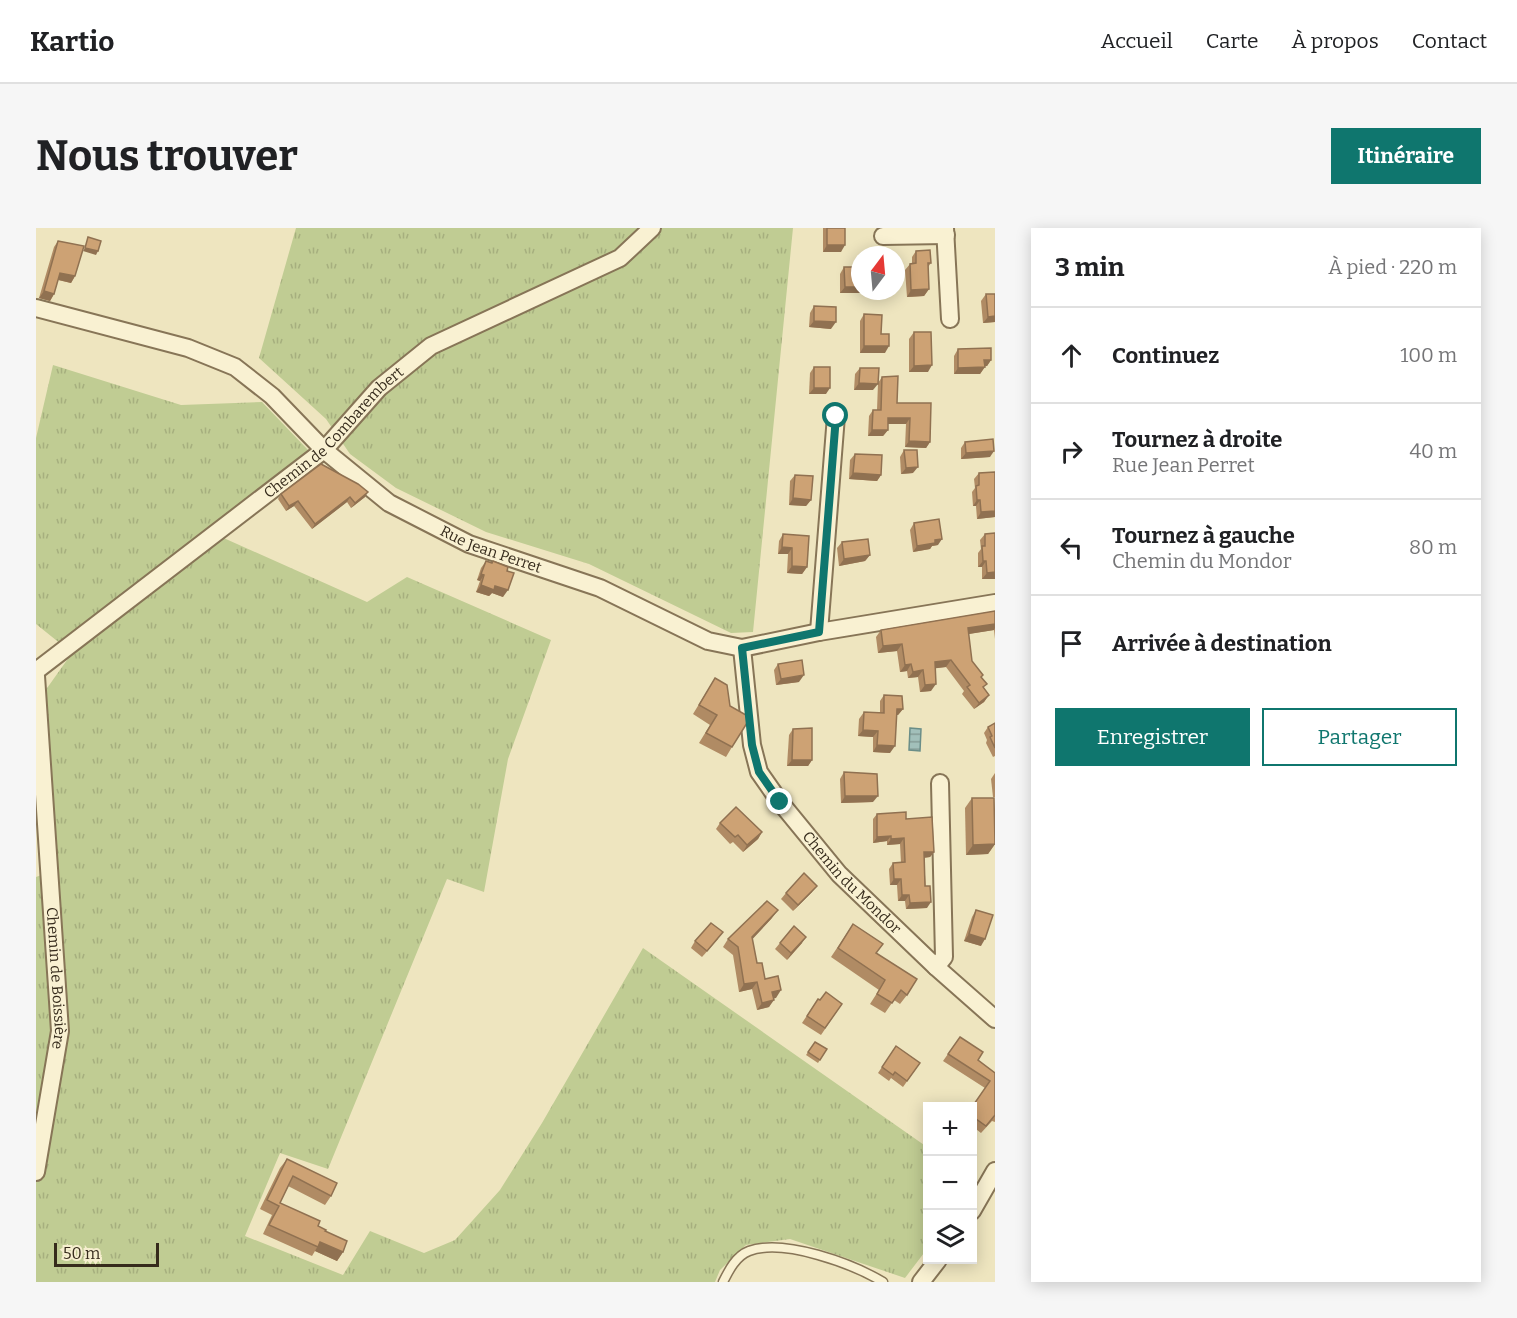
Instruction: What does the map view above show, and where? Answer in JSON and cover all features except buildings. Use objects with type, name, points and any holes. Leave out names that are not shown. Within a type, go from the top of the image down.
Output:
[{"type":"street","name":"Chemin de Combarembert","points":[[36,671],[82,638],[324,450],[379,388],[431,346],[620,258],[652,228]]},
{"type":"street","points":[[883,237],[946,232],[950,319]]},
{"type":"street","name":"Rue Jean Perret","points":[[36,308],[188,348],[235,367],[272,396],[324,450],[389,503],[469,543],[600,588],[708,641],[742,648],[819,632],[995,603]]},
{"type":"street","points":[[819,632],[836,416]]},
{"type":"street","name":"Chemin du Mondor","points":[[742,648],[752,745],[759,772],[780,802],[839,874],[936,967],[995,1019]]},
{"type":"street","name":"Chemin de Boissière","points":[[36,676],[60,1031],[36,1172]]},
{"type":"street","points":[[936,967],[944,957],[940,783]]},
{"type":"street","points":[[973,1210],[995,1172]]},
{"type":"street","points":[[921,1282],[935,1264]]},
{"type":"lane","points":[[723,1282],[733,1263],[747,1251],[769,1246],[794,1250],[864,1270],[883,1282]]},
{"type":"green space","points":[[296,228],[793,228],[753,632],[731,633],[589,564],[486,532],[396,488],[350,454],[326,419],[259,358]]},
{"type":"green space","points":[[53,365],[181,405],[262,402],[309,451],[208,531],[367,602],[407,577],[551,640],[508,759],[484,892],[447,879],[328,1169],[280,1153],[245,1236],[343,1275],[370,1231],[424,1253],[455,1240],[500,1190],[542,1123],[643,948],[923,1144],[923,1254],[905,1278],[790,1239],[746,1245],[720,1270],[715,1282],[36,1282],[36,877],[58,869],[45,691],[72,653],[36,624],[36,438]]},
{"type":"water","points":[[910,728],[921,729],[920,751],[909,750]]},
{"type":"route","points":[[780,802],[759,772],[752,745],[742,648],[819,632],[836,416]]}]
